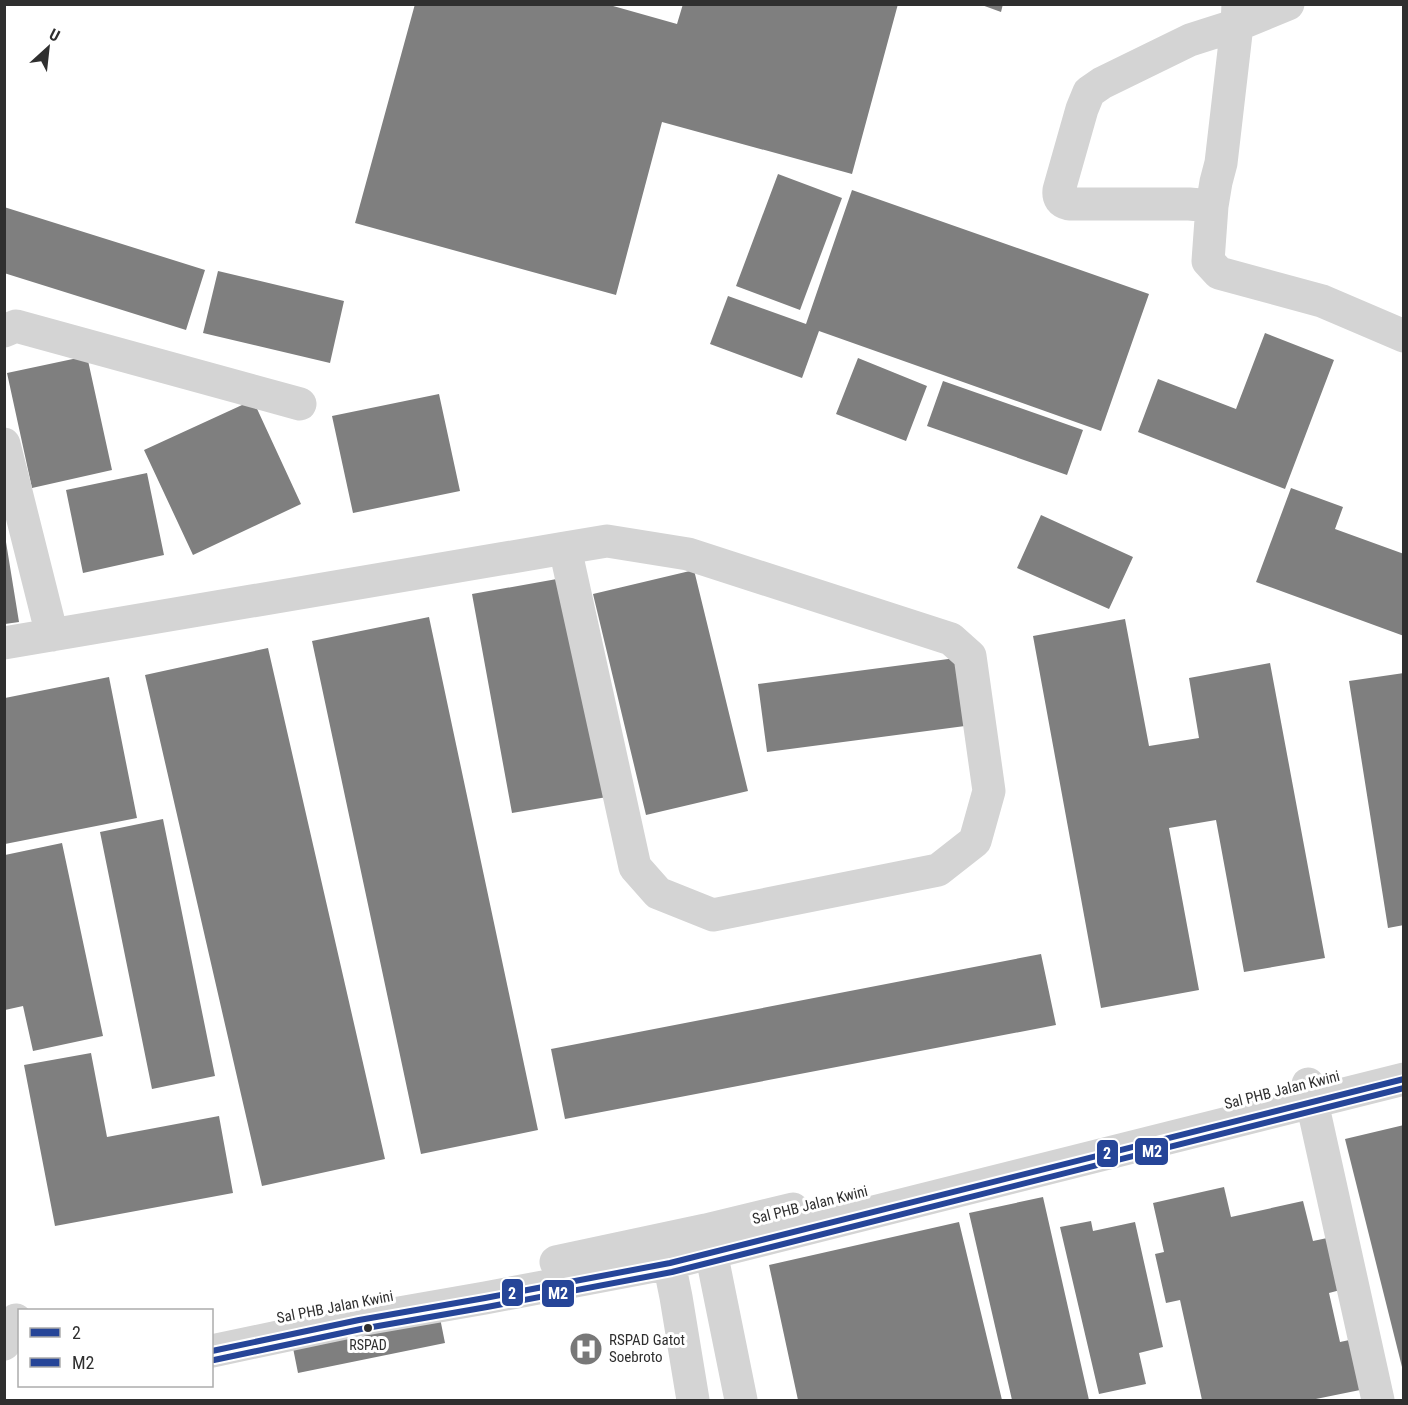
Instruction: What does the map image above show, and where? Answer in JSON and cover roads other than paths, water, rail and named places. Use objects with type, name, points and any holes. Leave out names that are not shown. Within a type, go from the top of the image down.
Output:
[{"type":"street","points":[[1212,206],[1069,204],[1062,201],[1059,198],[1059,190],[1082,109],[1089,92],[1102,82],[1238,15],[1288,4]]},
{"type":"street","points":[[1238,15],[1221,164],[1212,206],[1208,261],[1219,273],[1322,301],[1404,336]]},
{"type":"street","points":[[4,331],[16,326],[300,404]]},
{"type":"street","points":[[4,444],[52,635]]},
{"type":"street","points":[[4,643],[52,635],[565,548],[607,541],[688,554],[951,639],[970,656],[989,791],[975,840],[938,870],[713,915],[658,893],[635,867],[565,548]]},
{"type":"street","name":"Sal PHB Jalan Kwini","points":[[1310,1094],[1404,1059]]},
{"type":"street","points":[[213,1351],[359,1320],[497,1296],[667,1251],[1310,1094],[1404,1079]]},
{"type":"street","points":[[1310,1094],[1378,1401]]},
{"type":"street","points":[[708,1242],[741,1401]]},
{"type":"street","points":[[667,1251],[693,1401]]},
{"type":"street","name":"Sal PHB Jalan Kwini","points":[[213,1331],[480,1278],[667,1251]]},
{"type":"street","points":[[4,1355],[18,1361]]},
{"type":"place","name":"RSPAD","points":[[368,1328]]},
{"type":"place","name":"RSPAD Gatot Soebroto","points":[[586,1349]]}]
